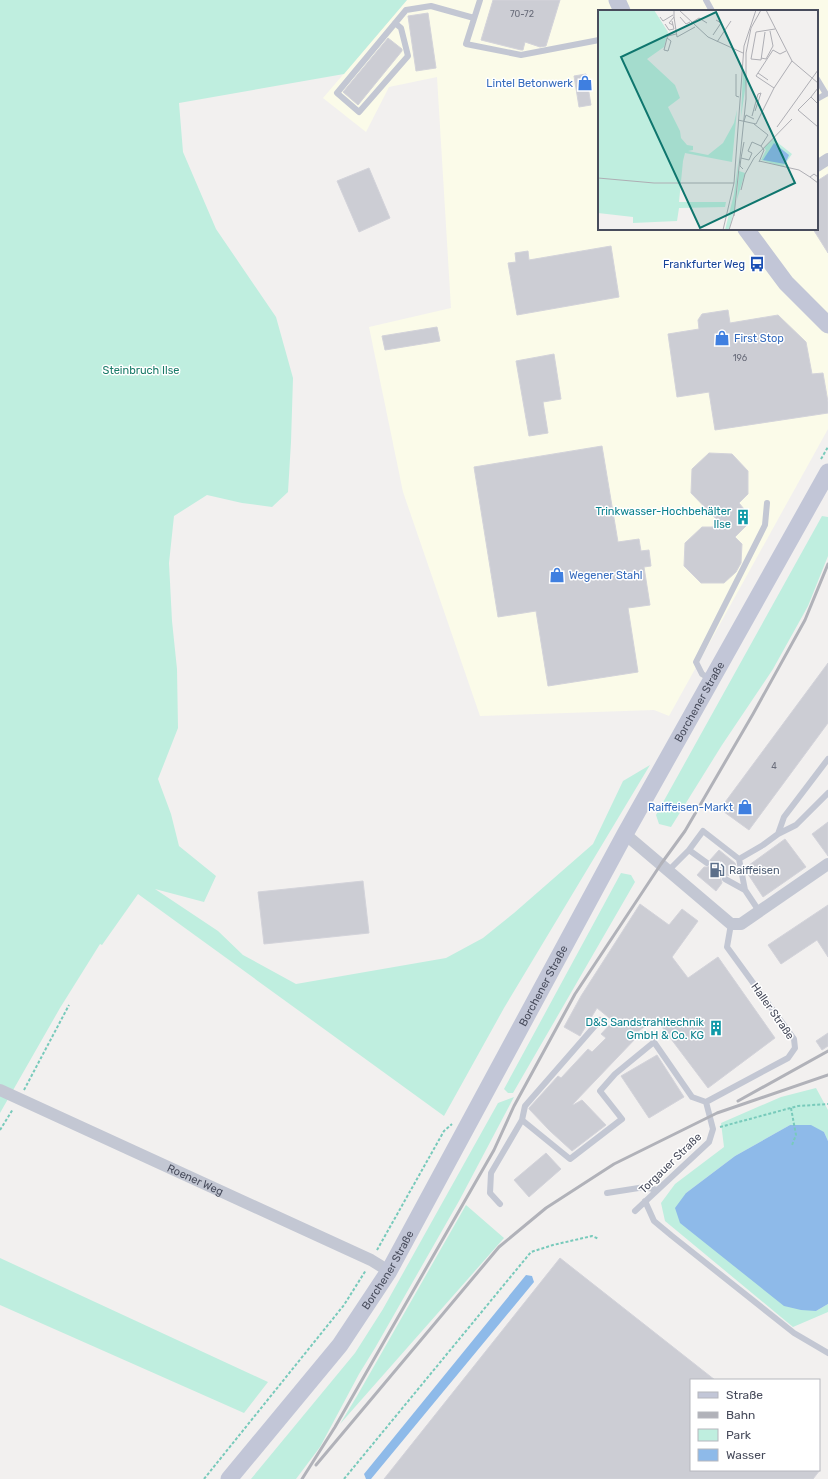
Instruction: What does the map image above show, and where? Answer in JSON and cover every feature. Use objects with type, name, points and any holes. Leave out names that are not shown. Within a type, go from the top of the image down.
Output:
[{"type":"main road","points":[[618,0],[622,10]]},
{"type":"main road","points":[[747,230],[786,283],[828,325]]},
{"type":"main road","name":"Borchener Straße","points":[[229,1479],[340,1345],[389,1271],[625,834],[828,472]]},
{"type":"street","points":[[818,165],[828,159]]},
{"type":"street","points":[[625,834],[731,924],[742,924],[828,864]]},
{"type":"street","name":"Roener Weg","points":[[0,1090],[371,1260],[389,1271]]},
{"type":"lane","points":[[480,0],[466,44],[521,55],[598,40]]},
{"type":"lane","points":[[706,0],[711,10]]},
{"type":"lane","points":[[395,23],[401,28],[408,56],[360,112],[337,93],[395,23],[406,10],[431,6],[474,18]]},
{"type":"lane","points":[[818,81],[826,94],[818,98]]},
{"type":"lane","points":[[712,680],[702,674],[696,662],[765,525],[767,503]]},
{"type":"lane","points":[[778,834],[784,817],[828,759]]},
{"type":"lane","points":[[739,859],[778,834],[796,825],[828,793]]},
{"type":"lane","points":[[669,870],[689,850],[703,831],[739,859],[745,890],[759,911]]},
{"type":"lane","points":[[689,850],[707,863]]},
{"type":"lane","points":[[725,879],[745,890]]},
{"type":"lane","name":"Haller Straße","points":[[706,1102],[788,1058],[795,1048],[794,1039],[727,947],[731,924]]},
{"type":"lane","points":[[500,1204],[490,1193],[491,1174],[522,1120],[525,1106],[600,1020]]},
{"type":"lane","points":[[522,1120],[570,1159],[622,1119],[600,1091],[615,1074],[654,1042],[692,1097],[706,1102]]},
{"type":"lane","name":"Torgauer Straße","points":[[635,1211],[709,1142],[713,1129],[706,1102]]},
{"type":"lane","points":[[607,1193],[645,1187],[657,1190]]},
{"type":"lane","points":[[645,1201],[654,1221],[666,1231],[794,1333],[828,1353]]},
{"type":"path","points":[[29,1079],[69,1005]]},
{"type":"path","points":[[0,1130],[19,1099]]},
{"type":"path","points":[[713,1129],[798,1106],[828,1104]]},
{"type":"path","points":[[791,1108],[796,1135],[792,1145]]},
{"type":"path","points":[[344,1479],[531,1252],[592,1236],[599,1239]]},
{"type":"path","points":[[204,1479],[344,1305],[371,1260]]},
{"type":"shaded area","points":[[407,0],[828,0],[828,429],[669,716],[654,710],[480,716],[403,492],[369,327],[451,308],[437,77],[389,87],[366,132],[323,98]]},
{"type":"green space","name":"Steinbruch Ilse","points":[[0,0],[407,0],[344,74],[179,103],[183,152],[216,229],[276,317],[293,378],[288,492],[272,507],[242,503],[207,495],[174,516],[169,563],[172,621],[177,669],[178,728],[158,779],[171,814],[179,846],[216,876],[204,902],[155,889],[218,931],[243,955],[296,984],[446,958],[483,938],[593,844],[623,781],[650,765],[504,1008],[444,1116],[138,894],[102,945],[100,944],[60,1008],[0,1113]]},
{"type":"green space","points":[[822,516],[828,517],[828,556],[808,606],[773,669],[722,745],[671,827],[659,824],[656,815]]},
{"type":"green space","points":[[621,873],[631,875],[635,882],[513,1093],[508,1093],[504,1089]]},
{"type":"green space","points":[[816,1088],[828,1110],[828,1141],[824,1132],[790,1125],[735,1156],[686,1193],[816,1311],[828,1304],[828,1312],[793,1327],[665,1221],[661,1203],[675,1184],[724,1147],[721,1123],[781,1097]]},
{"type":"green space","points":[[514,1097],[459,1201],[359,1374],[320,1447],[296,1479],[251,1479],[355,1353],[383,1309],[498,1103]]},
{"type":"green space","points":[[466,1205],[504,1238],[340,1424],[357,1396]]},
{"type":"green space","points":[[0,1258],[268,1382],[244,1413],[0,1305]]},
{"type":"water","points":[[790,1125],[811,1125],[824,1132],[828,1141],[828,1304],[816,1311],[801,1310],[784,1306],[680,1223],[675,1208],[686,1193],[735,1156]]},
{"type":"water","points":[[526,1275],[532,1276],[534,1282],[371,1479],[366,1479],[364,1474]]},
{"type":"building","points":[[493,0],[560,0],[546,46],[540,47],[525,42],[523,50],[521,50],[481,40]]},
{"type":"building","points":[[428,13],[436,68],[416,71],[408,16]]},
{"type":"building","points":[[388,38],[402,49],[402,51],[358,105],[343,92]]},
{"type":"building","points":[[586,74],[591,105],[579,107],[574,76]]},
{"type":"building","points":[[369,168],[390,218],[359,232],[337,181]]},
{"type":"building","points":[[828,174],[828,253],[814,230],[818,230],[818,180]]},
{"type":"building","points":[[611,246],[619,297],[517,315],[508,263],[516,262],[515,253],[528,251],[529,260]]},
{"type":"building","points":[[728,310],[730,323],[778,315],[806,342],[812,374],[823,373],[828,402],[828,413],[715,430],[709,392],[677,397],[668,334],[699,329],[698,320],[702,314]]},
{"type":"building","points":[[437,327],[440,341],[385,350],[382,336]]},
{"type":"building","points":[[554,354],[561,399],[543,402],[548,433],[529,436],[516,361]]},
{"type":"building","name":"Wegener Stahl","points":[[602,446],[618,542],[639,539],[641,551],[649,550],[651,566],[644,567],[650,605],[628,608],[638,672],[548,686],[536,611],[498,617],[474,467]]},
{"type":"building","name":"Trinkwasser-Hochbehälter Ilse","points":[[709,453],[732,454],[748,471],[748,494],[739,503],[749,515],[747,525],[735,537],[742,544],[741,563],[736,572],[724,583],[701,583],[684,566],[685,543],[702,527],[724,527],[691,493],[692,469]]},
{"type":"building","points":[[828,663],[828,723],[749,830],[720,809]]},
{"type":"building","points":[[828,822],[828,856],[812,834]]},
{"type":"building","points":[[785,839],[806,867],[763,897],[745,868]]},
{"type":"building","points":[[719,850],[735,863],[736,866],[728,876],[725,875],[721,877],[722,883],[716,891],[697,875],[704,867],[710,866],[710,860]]},
{"type":"building","points":[[363,881],[369,933],[264,944],[258,892]]},
{"type":"building","points":[[640,904],[669,925],[682,909],[698,921],[672,957],[688,978],[718,957],[775,1038],[708,1088],[656,1019],[634,1034],[637,1037],[573,1104],[582,1100],[606,1125],[572,1151],[550,1131],[529,1108],[558,1076],[561,1078],[588,1049],[592,1052],[606,1038],[601,1034],[613,1021],[597,1008],[580,1036],[564,1027],[581,996]]},
{"type":"building","points":[[828,905],[828,957],[817,940],[781,964],[768,945]]},
{"type":"building","points":[[828,1033],[828,1046],[822,1050],[816,1041]]},
{"type":"building","points":[[657,1055],[684,1097],[649,1118],[621,1076]]},
{"type":"building","points":[[546,1153],[561,1169],[529,1197],[514,1180]]},
{"type":"building","points":[[560,1258],[714,1379],[690,1379],[690,1471],[819,1471],[813,1479],[384,1479]]},
{"type":"railway","points":[[302,1479],[335,1427],[494,1150],[514,1106],[575,994],[661,864],[685,831],[753,714],[805,620],[828,564]]},
{"type":"railway","points":[[738,1101],[828,1051]]},
{"type":"railway","points":[[316,1465],[499,1247],[546,1208],[614,1164],[717,1113],[828,1075]]},
{"type":"place","name":"Lintel Betonwerk","points":[[585,83]]},
{"type":"place","name":"Frankfurter Weg","points":[[757,264]]},
{"type":"place","name":"First Stop","points":[[722,338]]},
{"type":"place","name":"Trinkwasser-Hochbehälter Ilse","points":[[743,517]]},
{"type":"place","name":"Wegener Stahl","points":[[557,575]]},
{"type":"place","name":"Raiffeisen-Markt","points":[[745,807]]},
{"type":"place","name":"Raiffeisen","points":[[717,870]]},
{"type":"place","name":"D&S Sandstrahltechnik GmbH & Co. KG","points":[[716,1028]]}]
